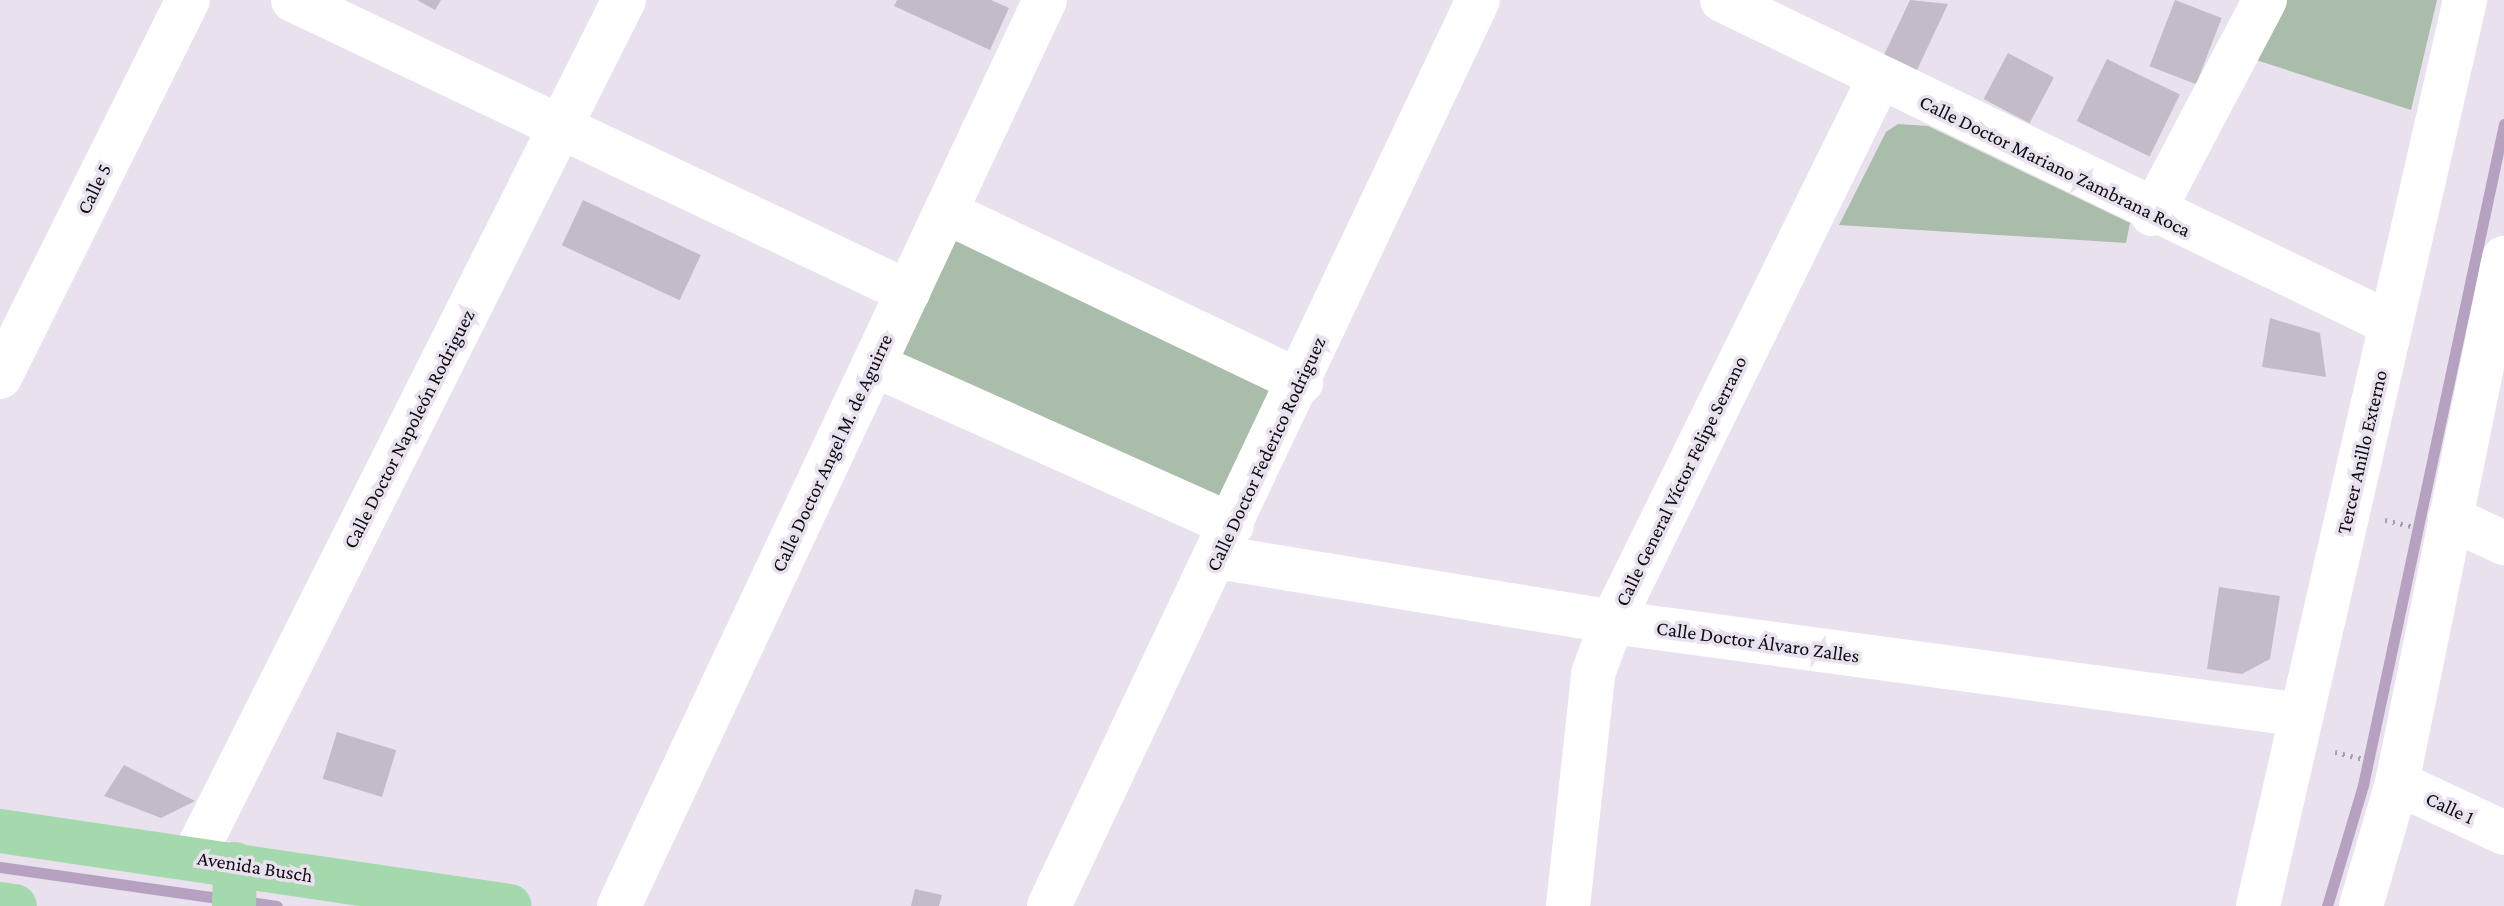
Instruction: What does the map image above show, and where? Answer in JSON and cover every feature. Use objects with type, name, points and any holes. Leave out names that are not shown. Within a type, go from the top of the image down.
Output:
[{"type":"main road","name":"Avenida Busch","points":[[0,831],[224,876],[510,906]]},
{"type":"main road","points":[[0,904],[15,906]]},
{"type":"street","name":"Calle 5","points":[[0,377],[188,0]]},
{"type":"street","points":[[293,0],[908,292]]},
{"type":"street","name":"Calle Doctor Napoleón Rodriguez","points":[[224,876],[561,127],[624,0]]},
{"type":"street","name":"Calle Doctor Angel M. de Aguirre","points":[[619,906],[1045,0]]},
{"type":"street","name":"Calle Doctor Federico Rodriguez","points":[[1049,906],[1301,382],[1478,0]]},
{"type":"street","name":"Calle Doctor Mariano Zambrana Roca","points":[[1722,0],[1878,81],[2152,214],[2391,324]]},
{"type":"street","points":[[2152,214],[2265,0]]},
{"type":"street","name":"Tercer Anillo Externo","points":[[2258,906],[2465,0]]},
{"type":"street","name":"Calle General Víctor Felipe Serrano","points":[[1568,906],[1593,674],[1612,622],[1878,81]]},
{"type":"street","points":[[946,212],[1301,382]]},
{"type":"street","points":[[2361,906],[2397,783],[2504,258]]},
{"type":"street","name":"Calle Doctor Álvaro Zalles","points":[[874,365],[1224,541],[1612,622],[2302,715]]},
{"type":"street","points":[[2450,518],[2504,543]]},
{"type":"street","name":"Calle 1","points":[[2397,783],[2504,833]]},
{"type":"green space","points":[[2283,0],[2437,0],[2411,110],[2253,59]]},
{"type":"green space","points":[[1898,124],[1928,126],[2130,223],[2126,243],[1839,225],[1886,132]]},
{"type":"green space","points":[[955,237],[1283,383],[1227,508],[899,362]]},
{"type":"building","points":[[417,0],[441,0],[435,10]]},
{"type":"building","points":[[897,0],[991,0],[1009,8],[990,50],[894,6]]},
{"type":"building","points":[[1910,0],[1948,4],[1917,70],[1884,55]]},
{"type":"building","points":[[2175,0],[2222,18],[2196,84],[2150,66]]},
{"type":"building","points":[[2008,53],[2054,77],[2030,123],[1984,99]]},
{"type":"building","points":[[2107,59],[2180,95],[2150,157],[2077,121]]},
{"type":"building","points":[[583,200],[701,255],[680,300],[562,245]]},
{"type":"building","points":[[2270,318],[2320,333],[2326,377],[2262,367]]},
{"type":"building","points":[[2219,587],[2280,596],[2270,659],[2242,674],[2207,669]]},
{"type":"building","points":[[337,732],[396,750],[382,797],[323,779]]},
{"type":"building","points":[[124,765],[195,801],[161,818],[104,796]]},
{"type":"building","points":[[915,889],[942,895],[939,906],[911,906]]},
{"type":"waterway","points":[[2327,906],[2363,785],[2504,124]]},
{"type":"waterway","points":[[0,867],[225,899]]},
{"type":"waterway","points":[[242,901],[277,906]]}]
